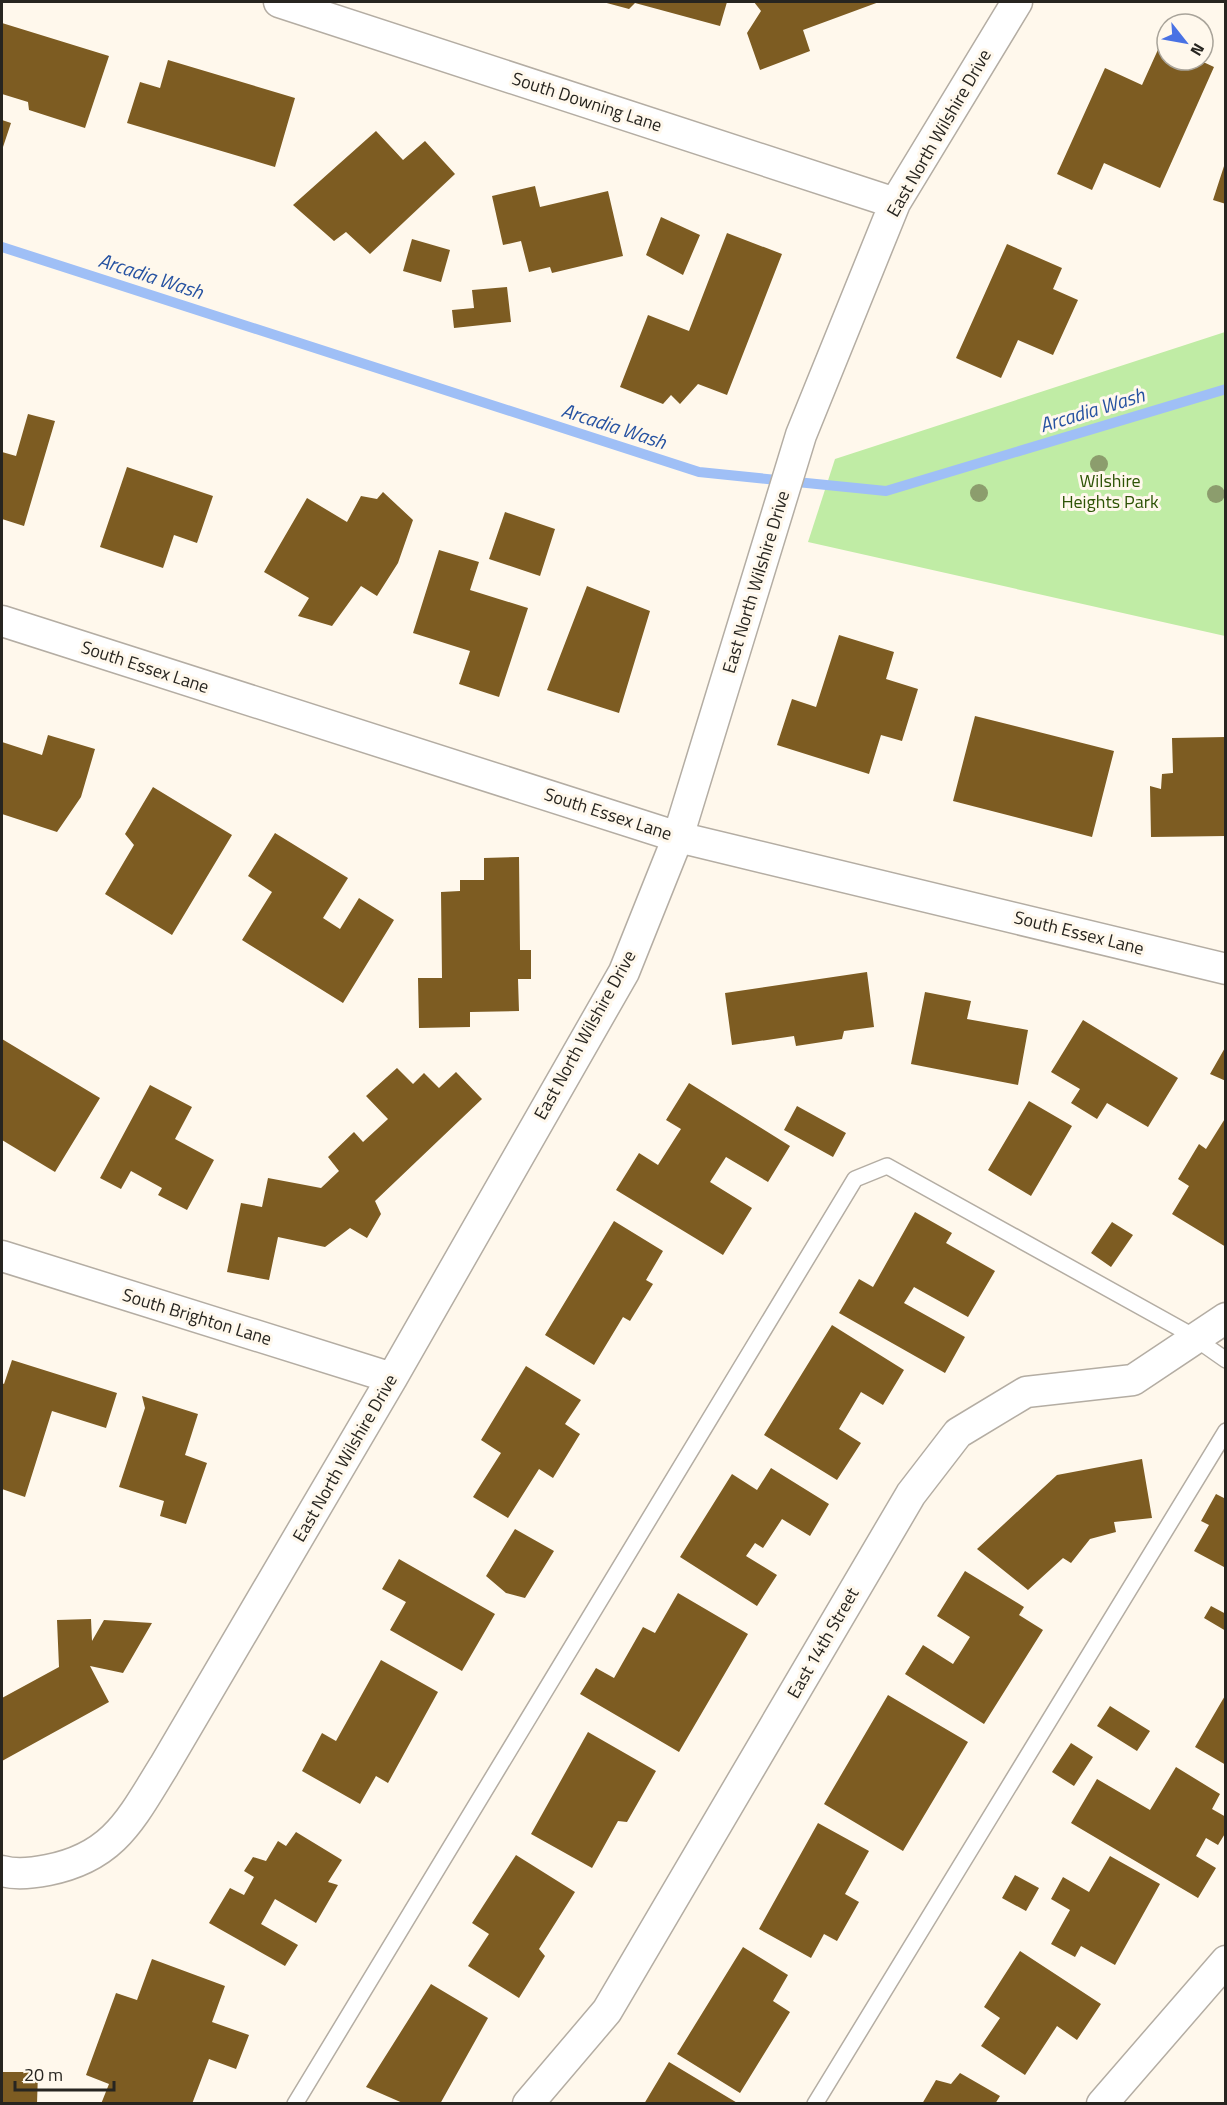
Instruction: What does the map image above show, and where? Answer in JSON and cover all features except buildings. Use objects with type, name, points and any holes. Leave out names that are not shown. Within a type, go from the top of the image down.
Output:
[{"type":"street","name":"South Downing Lane","points":[[279,2],[895,203]]},
{"type":"street","name":"East North Wilshire Drive","points":[[2,1871],[10,1874],[70,1866],[94,1854],[116,1838],[136,1812],[392,1378],[624,972],[678,837],[801,435],[895,203],[1017,2]]},
{"type":"street","name":"South Essex Lane","points":[[2,621],[678,837],[1226,969]]},
{"type":"street","name":"South Brighton Lane","points":[[2,1256],[392,1378]]},
{"type":"street","name":"East 14th Street","points":[[528,2103],[607,2011],[911,1494],[958,1433],[1026,1392],[1133,1380],[1226,1318]]},
{"type":"street","points":[[1102,2103],[1226,1960]]},
{"type":"lane","points":[[295,2103],[855,1179],[887,1166],[1195,1338],[1226,1360]]},
{"type":"lane","points":[[815,2103],[1226,1431]]},
{"type":"green space","name":"Wilshire Heights Park","points":[[1225,332],[1225,636],[808,542],[835,459]]},
{"type":"waterway","name":"Arcadia Wash","points":[[2,247],[699,472],[886,491],[1226,389]]}]
